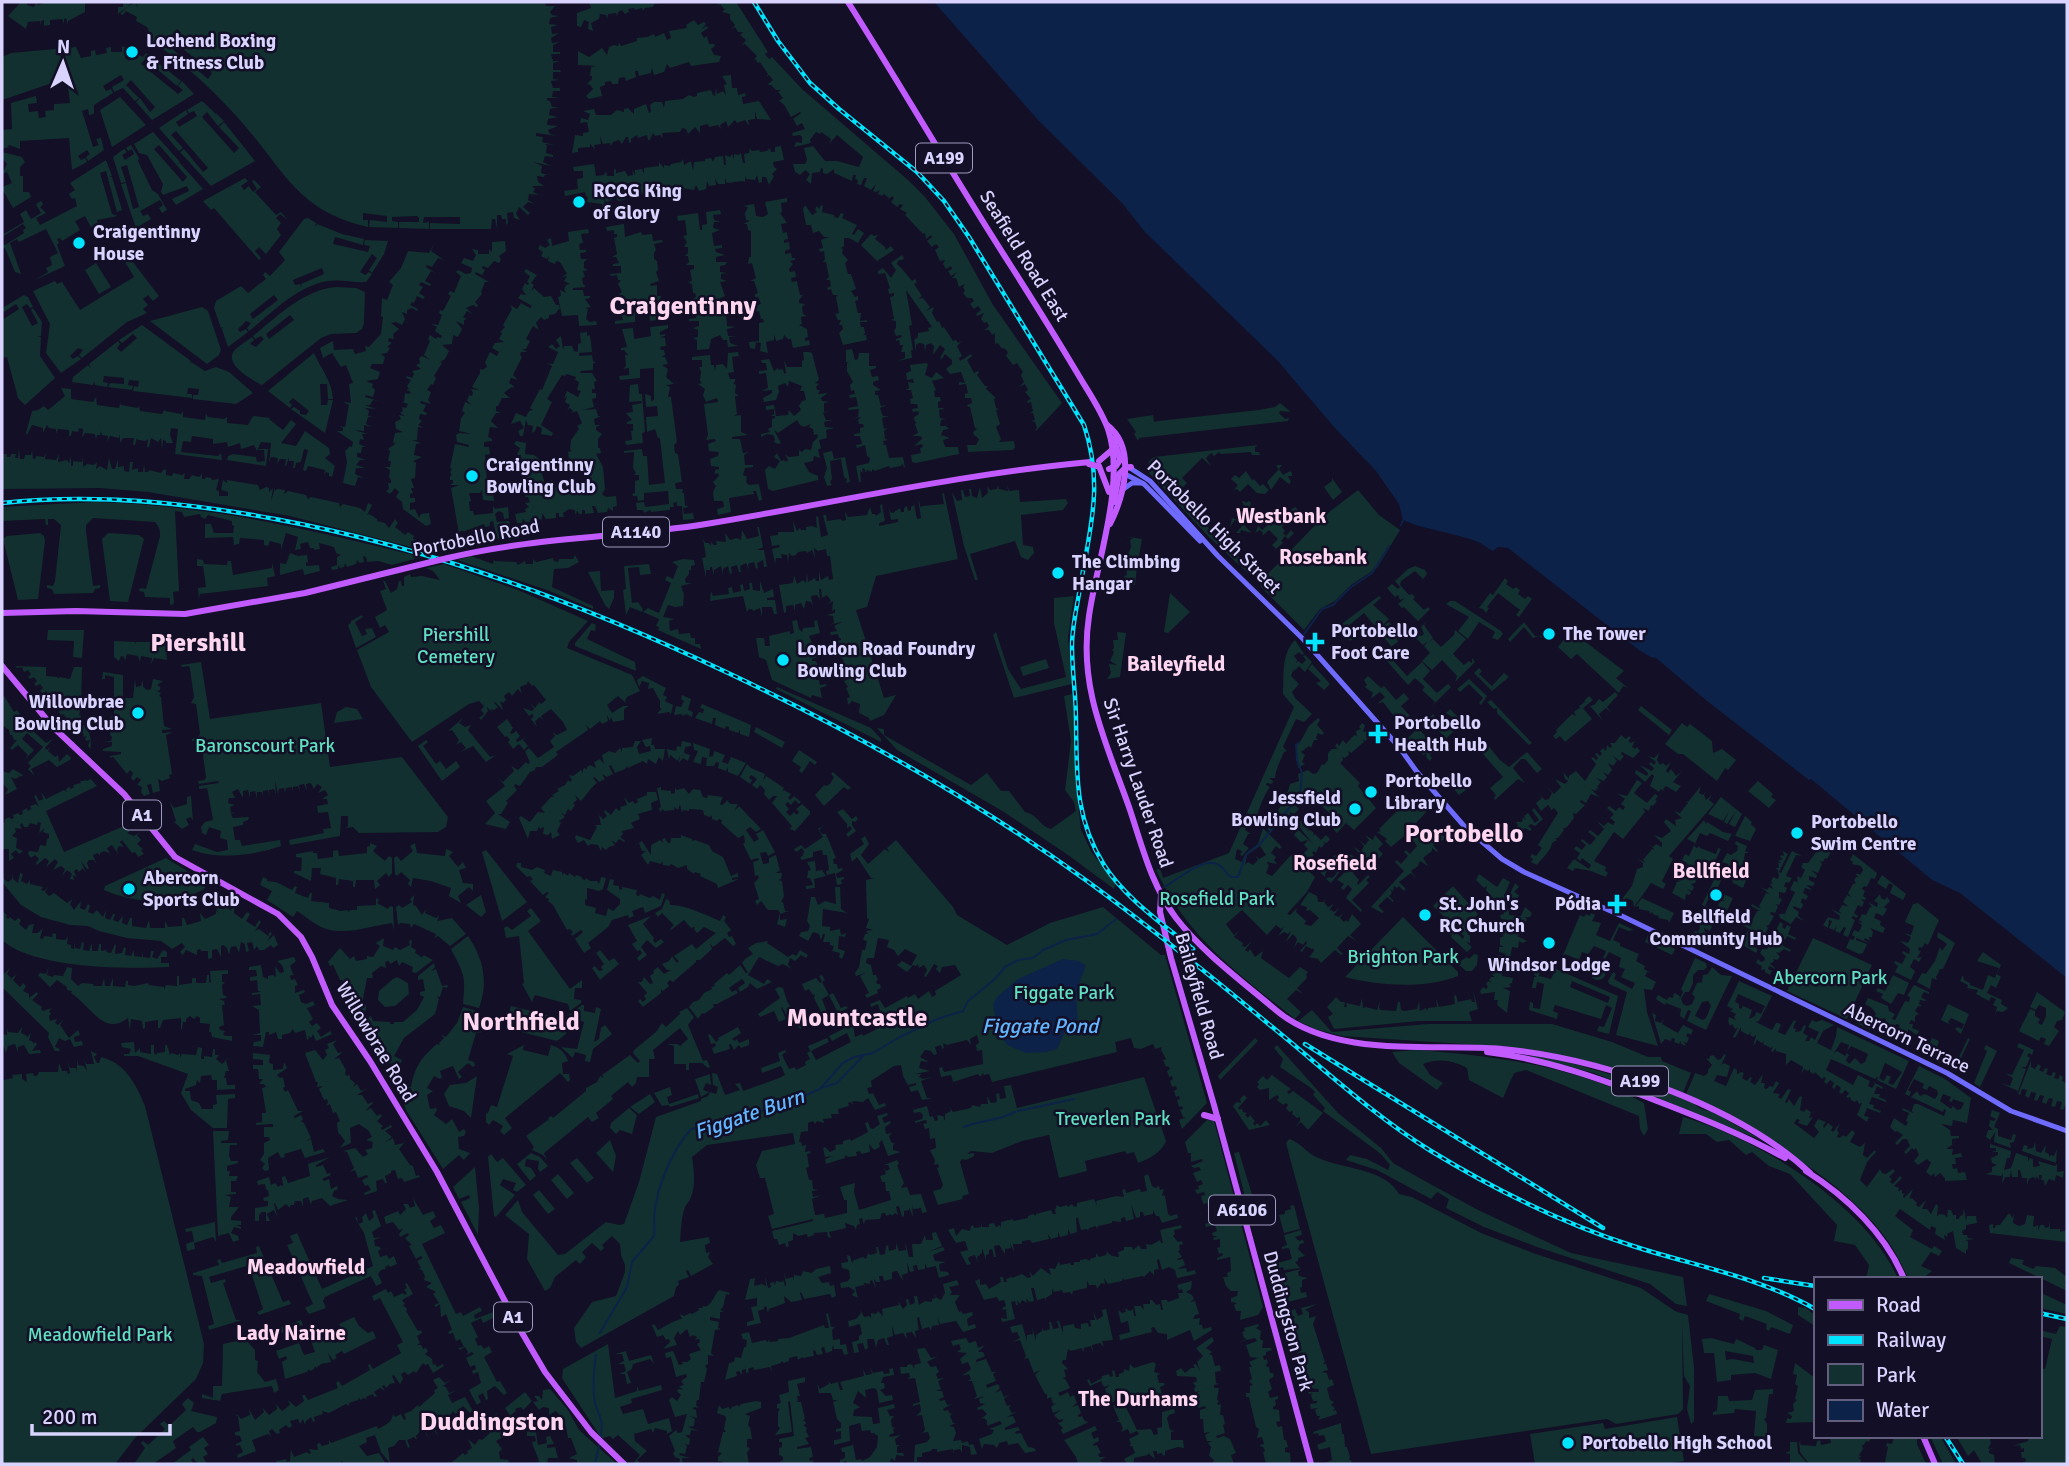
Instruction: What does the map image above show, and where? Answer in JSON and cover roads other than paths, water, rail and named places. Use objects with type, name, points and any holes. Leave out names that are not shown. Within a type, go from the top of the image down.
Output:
[{"type":"main road","name":"Seafield Road East","points":[[848,2],[1068,357],[1107,425],[1121,468]]},
{"type":"main road","name":"A199","points":[[1106,531],[1124,455],[1115,433],[1107,425]]},
{"type":"main road","name":"A199","points":[[1106,531],[1115,514],[1122,490],[1118,449],[1107,425]]},
{"type":"main road","points":[[1111,497],[1106,479],[1093,463],[1113,449]]},
{"type":"main road","name":"A199","points":[[1121,468],[1124,455]]},
{"type":"main road","name":"Portobello Road","points":[[2,613],[76,611],[185,614],[304,593],[516,543],[704,525],[969,477],[1093,463],[1121,468]]},
{"type":"main road","points":[[1121,468],[1144,484],[1218,556]]},
{"type":"main road","name":"Sir Harry Lauder Road","points":[[1121,468],[1111,497],[1089,617],[1087,674],[1092,702],[1105,743],[1148,864],[1161,895],[1177,919],[1196,940],[1281,1015],[1324,1037],[1348,1041],[1515,1050],[1580,1062],[1665,1089],[1744,1127],[1810,1173],[1871,1227],[1891,1253],[1903,1277]]},
{"type":"main road","name":"Portobello High Street","points":[[1121,468],[1159,490],[1218,556],[1303,639],[1399,747],[1416,772],[1465,827],[1496,854],[1524,872],[1624,917],[1780,994]]},
{"type":"main road","points":[[1122,490],[1132,483],[1144,484]]},
{"type":"main road","name":"Willowbrae Road","points":[[2,666],[54,727],[124,794],[175,857],[278,914],[301,937],[332,1005],[370,1061],[437,1172],[545,1372],[600,1442],[624,1464]]},
{"type":"main road","name":"Baileyfield Road","points":[[1161,895],[1160,912],[1170,953],[1214,1105]]},
{"type":"main road","name":"Abercorn Terrace","points":[[1780,994],[1947,1073],[2011,1111],[2067,1131]]},
{"type":"main road","name":"Sir Harry Lauder Road","points":[[1450,1047],[1527,1058],[1593,1076],[1738,1132],[1810,1173]]},
{"type":"main road","name":"Duddingston Park","points":[[1214,1105],[1311,1464]]},
{"type":"main road","points":[[1204,1115],[1217,1119]]},
{"type":"main road","points":[[1923,1438],[1930,1464]]},
{"type":"main road","points":[[1923,1438],[1935,1464]]},
{"type":"water","points":[[934,2],[2067,2],[2067,978],[1960,893],[1932,880],[1811,779],[1707,701],[1656,658],[1639,650],[1508,548],[1498,547],[1493,551],[1476,541],[1403,520],[1399,504],[1376,471],[1277,360],[1145,232],[1122,203],[1038,120]]},
{"type":"water","name":"Figgate Pond","points":[[1063,959],[1079,961],[1086,966],[1077,994],[1078,1022],[1066,1029],[1057,1049],[1026,1053],[1007,1045],[998,1032],[993,1004],[997,997],[1018,979]]},
{"type":"waterway","name":"Figgate Burn","points":[[1401,525],[1403,520]]},
{"type":"waterway","name":"Figgate Burn","points":[[1304,634],[1322,609],[1333,605],[1351,587],[1372,573],[1389,546]]},
{"type":"waterway","name":"Figgate Burn","points":[[1164,887],[1206,863],[1219,865],[1231,877],[1238,877],[1246,854],[1260,844],[1300,795],[1302,773],[1297,760],[1296,745],[1299,743]]},
{"type":"waterway","name":"Figgate Burn","points":[[600,1333],[627,1287],[632,1262],[654,1236],[655,1207],[661,1183],[677,1148],[691,1129],[733,1120],[788,1103],[820,1089],[843,1063],[854,1057],[873,1053],[937,1019],[963,1011],[968,1001],[1005,967],[1018,960],[1033,958],[1043,950],[1066,940],[1097,934],[1116,919]]},
{"type":"waterway","name":"Figgate Burn","points":[[821,1088],[837,1083],[863,1056]]},
{"type":"waterway","points":[[1018,1111],[1074,1099]]},
{"type":"waterway","points":[[964,1127],[1015,1112]]},
{"type":"waterway","name":"Figgate Burn","points":[[596,1355],[594,1390],[602,1425],[600,1439]]},
{"type":"waterway","name":"Figgate Burn","points":[[595,1464],[599,1445]]},
{"type":"railway","points":[[754,2],[778,41],[810,83],[917,172],[944,201],[969,237],[1084,425],[1093,467],[1093,506],[1072,646],[1077,777],[1082,812],[1094,847],[1113,877],[1145,910],[1193,949]]},
{"type":"railway","points":[[2,503],[70,499],[139,501],[241,513],[334,531],[449,562],[506,581],[562,601],[672,647],[820,718],[912,768],[1001,822],[1111,898],[1369,1107],[1455,1165],[1504,1192],[1580,1227],[1772,1288],[1814,1308]]},
{"type":"railway","points":[[1305,1044],[1603,1228]]},
{"type":"railway","points":[[1764,1278],[1814,1286]]},
{"type":"railway","points":[[2041,1313],[2067,1319]]},
{"type":"railway","points":[[1946,1438],[1963,1464]]},
{"type":"place","name":"Lochend Boxing & Fitness Club","points":[[132,52]]},
{"type":"place","name":"RCCG King of Glory","points":[[579,202]]},
{"type":"place","name":"Craigentinny House","points":[[79,243]]},
{"type":"place","name":"Craigentinny Bowling Club","points":[[472,476]]},
{"type":"place","name":"The Climbing Hangar","points":[[1058,573]]},
{"type":"place","name":"The Tower","points":[[1549,634]]},
{"type":"place","name":"Portobello Foot Care","points":[[1315,642]]},
{"type":"place","name":"London Road Foundry Bowling Club","points":[[783,660]]},
{"type":"place","name":"Willowbrae Bowling Club","points":[[138,713]]},
{"type":"place","name":"Portobello Health Hub","points":[[1378,734]]},
{"type":"place","name":"Portobello Library","points":[[1371,792]]},
{"type":"place","name":"Jessfield Bowling Club","points":[[1355,809]]},
{"type":"place","name":"Portobello Swim Centre","points":[[1797,833]]},
{"type":"place","name":"Abercorn Sports Club","points":[[129,889]]},
{"type":"place","name":"Bellfield Community Hub","points":[[1716,895]]},
{"type":"place","name":"Pódia","points":[[1617,904]]},
{"type":"place","name":"St. John's RC Church","points":[[1425,915]]},
{"type":"place","name":"Windsor Lodge","points":[[1549,943]]},
{"type":"place","name":"Portobello High School","points":[[1568,1443]]},
{"type":"district","name":"Craigentinny","points":[[683,306]]},
{"type":"district","name":"Westbank","points":[[1281,516]]},
{"type":"district","name":"Rosebank","points":[[1323,557]]},
{"type":"district","name":"Piershill","points":[[198,643]]},
{"type":"district","name":"Baileyfield","points":[[1176,664]]},
{"type":"district","name":"Portobello","points":[[1464,834]]},
{"type":"district","name":"Rosefield","points":[[1335,863]]},
{"type":"district","name":"Bellfield","points":[[1711,871]]},
{"type":"district","name":"Mountcastle","points":[[857,1018]]},
{"type":"district","name":"Northfield","points":[[521,1022]]},
{"type":"district","name":"Meadowfield","points":[[306,1267]]},
{"type":"district","name":"Lady Nairne","points":[[291,1333]]},
{"type":"district","name":"The Durhams","points":[[1138,1399]]},
{"type":"district","name":"Duddingston","points":[[492,1422]]},
{"type":"park label","name":"Piershill Cemetery","points":[[456,646]]},
{"type":"park label","name":"Baronscourt Park","points":[[265,746]]},
{"type":"park label","name":"Rosefield Park","points":[[1217,899]]},
{"type":"park label","name":"Brighton Park","points":[[1403,957]]},
{"type":"park label","name":"Abercorn Park","points":[[1830,978]]},
{"type":"park label","name":"Figgate Park","points":[[1064,993]]},
{"type":"park label","name":"Treverlen Park","points":[[1113,1119]]},
{"type":"park label","name":"Meadowfield Park","points":[[100,1335]]}]
